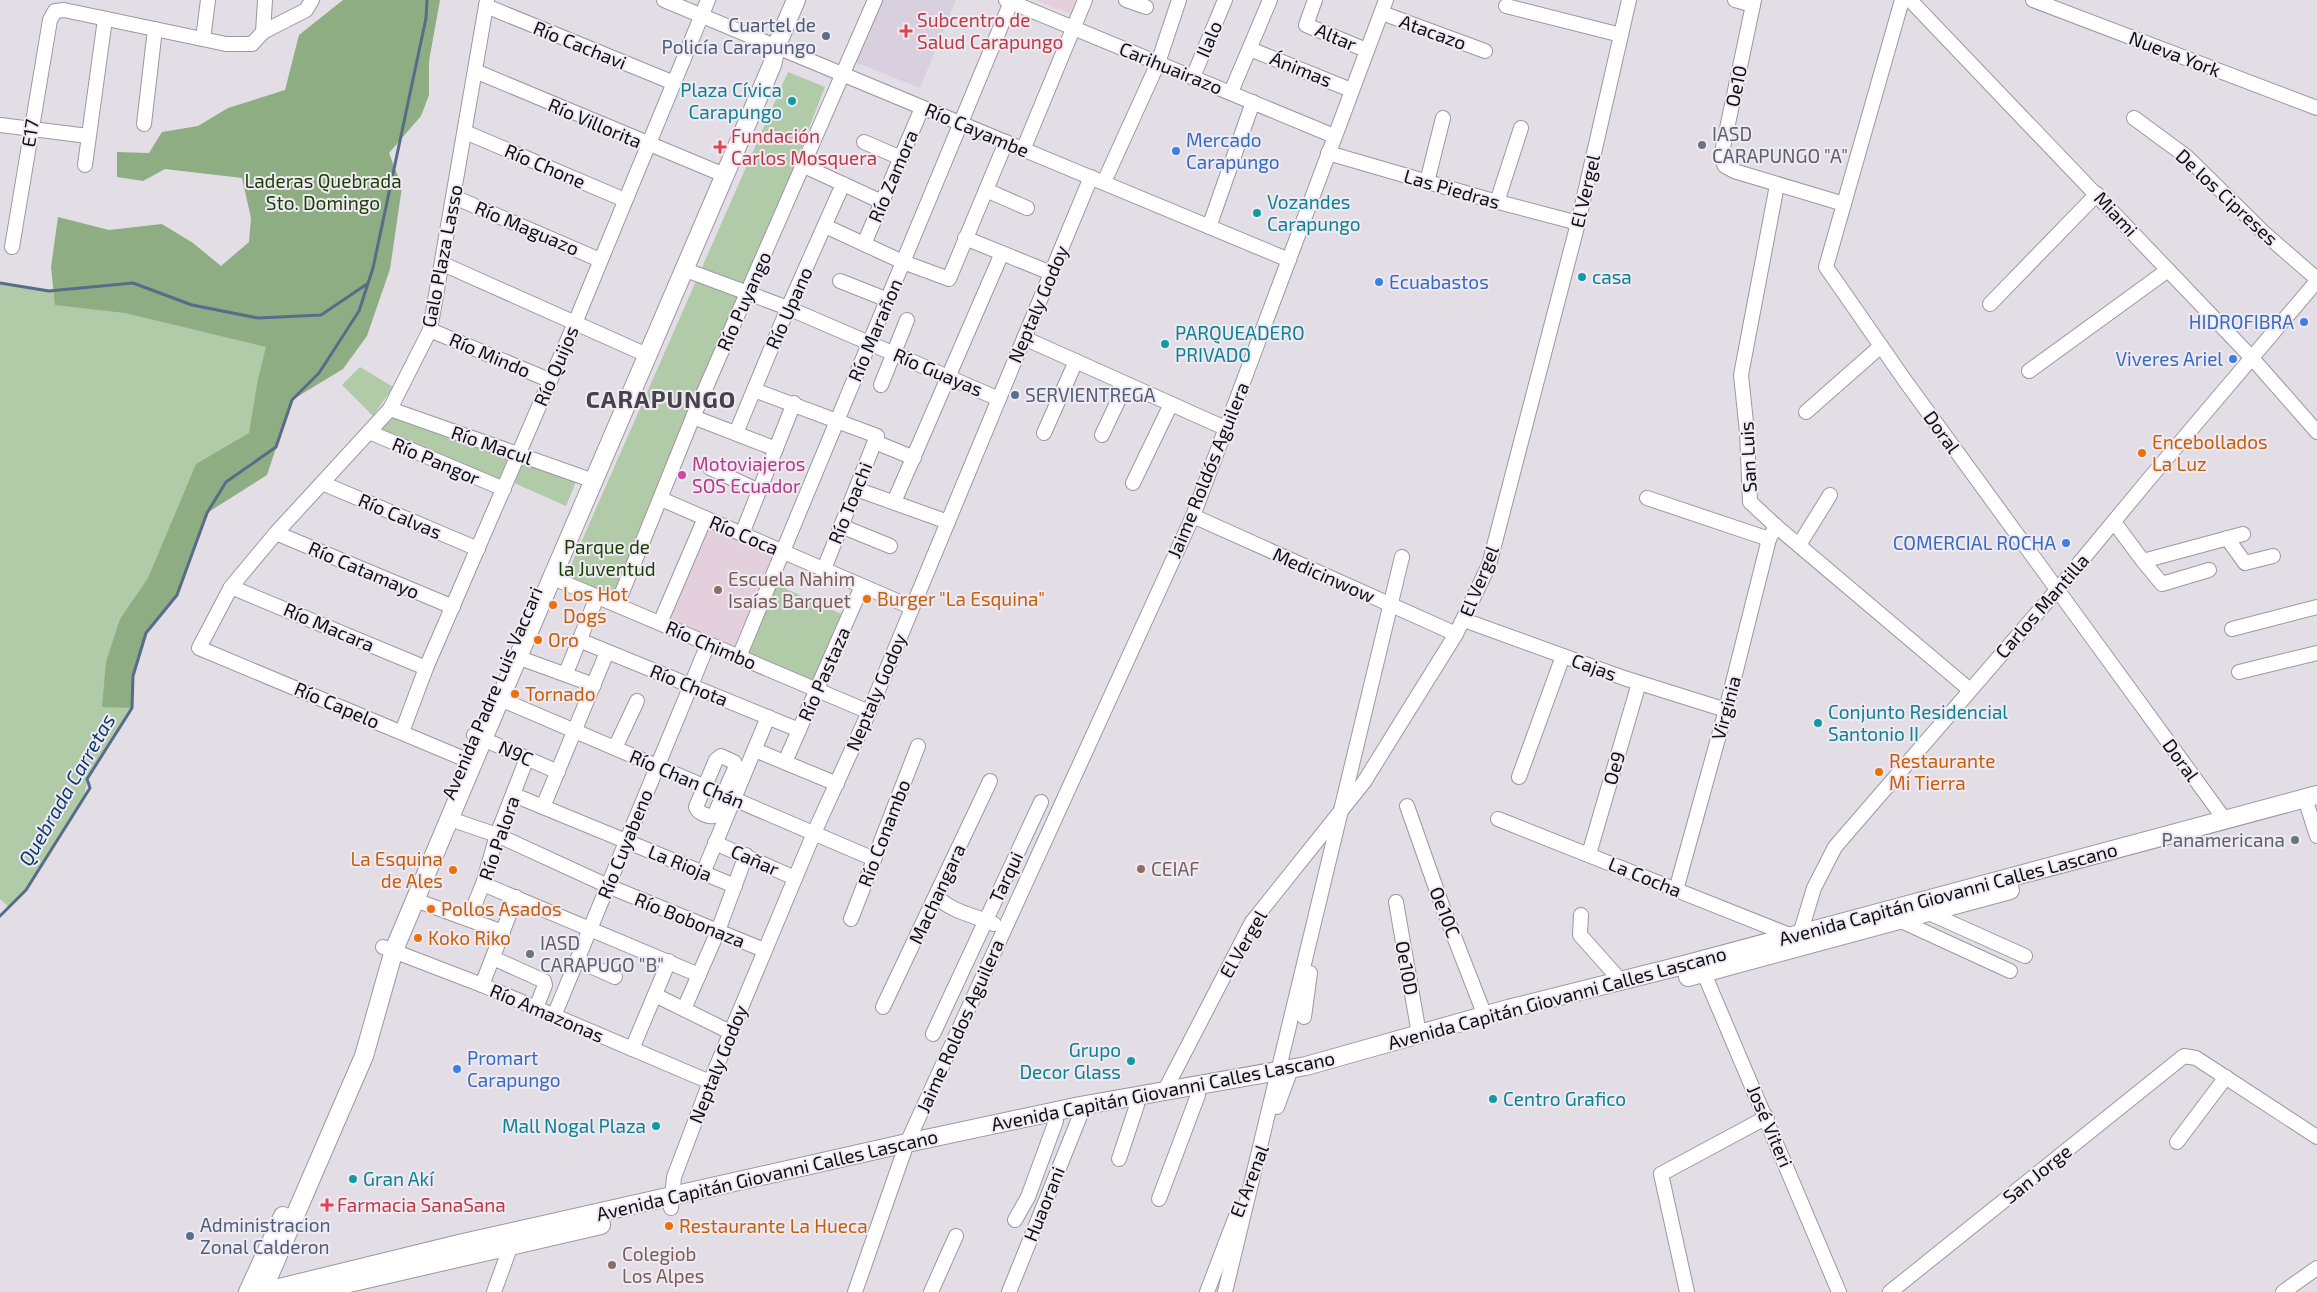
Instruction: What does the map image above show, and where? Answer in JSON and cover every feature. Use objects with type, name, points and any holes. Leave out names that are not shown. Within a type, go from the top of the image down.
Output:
[{"type":"main road","name":"Avenida Padre Luis Vaccari","points":[[642,353],[683,269],[772,65],[776,47],[796,0]]},
{"type":"main road","name":"Avenida Padre Luis Vaccari","points":[[248,1292],[324,1124],[354,1052],[389,948],[642,353],[764,60],[776,47]]},
{"type":"main road","name":"Avenida Padre Luis Vaccari","points":[[479,737],[500,698],[553,578],[588,479]]},
{"type":"main road","name":"Avenida Padre Luis Vaccari","points":[[263,1292],[364,1056],[389,948],[415,900],[450,819],[469,761]]},
{"type":"main road","name":"Avenida Capitán Giovanni Calles Lascano","points":[[905,1148],[1198,1095],[1289,1075],[1701,967],[2225,820],[2314,803]]},
{"type":"main road","name":"Avenida Capitán Giovanni Calles Lascano","points":[[1798,939],[1929,913],[2314,803]]},
{"type":"main road","name":"Avenida Capitán Giovanni Calles Lascano","points":[[263,1292],[304,1287],[1165,1090],[1289,1075],[1418,1034],[1485,1016],[1622,981],[1701,967]]},
{"type":"main road","name":"Avenida Capitán Giovanni Calles Lascano","points":[[304,1287],[342,1288],[672,1202]]},
{"type":"main road","points":[[279,1253],[279,1260],[285,1272],[304,1287]]},
{"type":"street","points":[[203,39],[208,0]]},
{"type":"street","points":[[263,32],[265,0]]},
{"type":"street","points":[[85,165],[105,19],[226,44],[252,44],[263,32],[306,10],[312,0]]},
{"type":"street","name":"Río Cayambe","points":[[664,0],[1289,260]]},
{"type":"street","name":"Río Quijos","points":[[402,732],[426,668],[575,323],[708,0]]},
{"type":"street","name":"Río Puyango","points":[[617,605],[693,417],[876,0]]},
{"type":"street","points":[[1023,150],[1085,0]]},
{"type":"street","points":[[1126,0],[1146,7]]},
{"type":"street","name":"Neptaly Godoy","points":[[672,1202],[674,1177],[710,1082],[764,950],[868,712],[1051,274],[1158,63],[1179,0]]},
{"type":"street","name":"Ilalo","points":[[1193,77],[1225,0]]},
{"type":"street","points":[[1232,92],[1270,0]]},
{"type":"street","name":"Altar","points":[[1316,0],[1306,25],[1366,50]]},
{"type":"street","name":"El Vergel","points":[[1165,1090],[1252,922],[1364,782],[1456,634],[1489,565],[1578,223],[1629,0]]},
{"type":"street","points":[[1735,0],[1754,3]]},
{"type":"street","name":"Doral","points":[[1902,0],[1826,267],[2057,590],[2225,820]]},
{"type":"street","name":"Miami","points":[[1910,0],[2252,358],[2317,432]]},
{"type":"street","name":"Carihuairazo","points":[[1009,1],[1232,92],[1334,136]]},
{"type":"street","name":"Río Marañon","points":[[739,657],[961,123],[1009,1]]},
{"type":"street","name":"Nueva York","points":[[2042,2],[2317,108]]},
{"type":"street","name":"Galo Plaza Lasso","points":[[199,648],[231,587],[276,533],[390,409],[430,330],[443,264],[486,3]]},
{"type":"street","name":"Río Cachavi","points":[[486,3],[674,83]]},
{"type":"street","name":"Oe10","points":[[1754,3],[1721,157],[1725,166],[1734,171],[1776,185],[1844,204]]},
{"type":"street","points":[[1506,6],[1621,35]]},
{"type":"street","name":"Jaime Roldós Aguilera","points":[[1003,929],[1193,516],[1366,50],[1384,7]]},
{"type":"street","name":"Atacazo","points":[[1384,7],[1485,51]]},
{"type":"street","name":"E17","points":[[12,247],[50,20],[55,11],[64,10],[105,19]]},
{"type":"street","points":[[144,124],[154,29]]},
{"type":"street","name":"Ánimas","points":[[1250,49],[1351,90]]},
{"type":"street","name":"Río Villorita","points":[[475,71],[648,145],[717,172]]},
{"type":"street","points":[[1209,227],[1253,102]]},
{"type":"street","name":"Río Zamora","points":[[864,244],[922,108]]},
{"type":"street","points":[[1427,182],[1443,118]]},
{"type":"street","name":"De los Cipreses","points":[[2134,118],[2187,158],[2317,280]]},
{"type":"street","points":[[0,125],[88,136]]},
{"type":"street","points":[[1497,202],[1521,128]]},
{"type":"street","name":"Río Chone","points":[[465,132],[625,200]]},
{"type":"street","points":[[864,142],[901,158]]},
{"type":"street","points":[[825,226],[903,262],[948,279],[1006,142]]},
{"type":"street","name":"Las Piedras","points":[[1328,154],[1578,223]]},
{"type":"street","points":[[804,166],[882,202]]},
{"type":"street","name":"Río Upano","points":[[736,433],[788,308],[843,184]]},
{"type":"street","name":"San Luis","points":[[1776,185],[1741,375],[1747,432],[1750,502],[1970,690]]},
{"type":"street","points":[[986,190],[1026,208]]},
{"type":"street","points":[[1990,304],[2097,194]]},
{"type":"street","name":"Río Maguazo","points":[[454,197],[600,260]]},
{"type":"street","points":[[965,238],[1051,274]]},
{"type":"street","points":[[894,502],[1002,252]]},
{"type":"street","points":[[443,264],[642,353]]},
{"type":"street","name":"Río Guayas","points":[[683,269],[788,308],[999,398]]},
{"type":"street","points":[[2029,371],[2168,270]]},
{"type":"street","name":"Carlos Mantilla","points":[[1798,939],[1814,888],[1835,846],[2057,590],[2317,280]]},
{"type":"street","points":[[840,281],[888,300]]},
{"type":"street","points":[[881,386],[907,320]]},
{"type":"street","name":"Río Mindo","points":[[430,330],[550,380]]},
{"type":"street","points":[[1024,338],[1225,428]]},
{"type":"street","points":[[1806,412],[1881,346]]},
{"type":"street","points":[[1044,433],[1076,361]]},
{"type":"street","points":[[1102,435],[1126,384]]},
{"type":"street","points":[[754,390],[794,403],[838,421],[914,458]]},
{"type":"street","points":[[742,534],[794,403]]},
{"type":"street","points":[[1133,483],[1171,404]]},
{"type":"street","name":"Río Macul","points":[[390,409],[588,479]]},
{"type":"street","points":[[693,417],[776,449]]},
{"type":"street","name":"Río Pangor","points":[[369,432],[504,490]]},
{"type":"street","name":"Río Toachi","points":[[824,569],[876,439]]},
{"type":"street","points":[[710,468],[759,491]]},
{"type":"street","name":"Río Calvas","points":[[322,483],[478,549]]},
{"type":"street","points":[[856,488],[948,522]]},
{"type":"street","points":[[1799,545],[1830,495]]},
{"type":"street","points":[[1647,498],[1769,539]]},
{"type":"street","name":"Río Coca","points":[[661,499],[911,607]]},
{"type":"street","name":"Medicinwow","points":[[1193,516],[1456,634]]},
{"type":"street","points":[[660,623],[705,518]]},
{"type":"street","points":[[2114,522],[2162,584],[2209,570]]},
{"type":"street","points":[[841,526],[890,546]]},
{"type":"street","name":"Virginia","points":[[1676,890],[1726,710],[1769,539],[1776,526]]},
{"type":"street","name":"Río Catamayo","points":[[276,533],[453,607]]},
{"type":"street","points":[[2143,561],[2243,534]]},
{"type":"street","points":[[2227,538],[2246,563],[2273,556]]},
{"type":"street","points":[[1225,1292],[1402,557]]},
{"type":"street","name":"Río Chimbo","points":[[553,578],[868,712]]},
{"type":"street","name":"Río Pastaza","points":[[785,762],[862,586]]},
{"type":"street","name":"Río Macara","points":[[231,587],[426,668]]},
{"type":"street","points":[[566,673],[597,597]]},
{"type":"street","points":[[2232,629],[2317,607]]},
{"type":"street","name":"Cajas","points":[[1464,620],[1639,683],[1726,710]]},
{"type":"street","name":"Río Chota","points":[[579,640],[800,730]]},
{"type":"street","name":"Río Cuyabeno","points":[[554,1016],[708,644]]},
{"type":"street","name":"Río Capelo","points":[[199,648],[469,761]]},
{"type":"street","points":[[543,807],[607,652]]},
{"type":"street","points":[[2239,672],[2317,653]]},
{"type":"street","points":[[1520,776],[1562,656]]},
{"type":"street","points":[[518,657],[566,673],[594,685]]},
{"type":"street","name":"Oe9","points":[[1589,854],[1639,683]]},
{"type":"street","name":"Río Chan Chán","points":[[500,698],[874,859]]},
{"type":"street","points":[[615,748],[637,701]]},
{"type":"street","points":[[703,873],[715,843],[729,797],[736,764],[721,756],[716,760],[696,807],[698,811],[710,817],[714,816],[729,797],[755,750],[768,718]]},
{"type":"street","name":"N9C","points":[[479,737],[558,772]]},
{"type":"street","name":"Río Conambo","points":[[851,919],[918,746]]},
{"type":"street","points":[[755,750],[837,784]]},
{"type":"street","name":"Río Palora","points":[[468,918],[483,884],[496,835],[514,795],[527,758]]},
{"type":"street","name":"Machangara","points":[[883,1007],[990,781]]},
{"type":"street","name":"La Rioja","points":[[514,795],[735,886]]},
{"type":"street","name":"Tarqui","points":[[933,1034],[1042,802]]},
{"type":"street","points":[[2314,803],[2317,836]]},
{"type":"street","name":"Oe10C","points":[[1407,806],[1443,908],[1485,1016]]},
{"type":"street","name":"Río Bobonaza","points":[[450,819],[496,835],[608,886],[764,950]]},
{"type":"street","name":"La Cocha","points":[[1498,819],[1798,939]]},
{"type":"street","points":[[1304,1017],[1330,826]]},
{"type":"street","name":"Cañar","points":[[715,843],[795,878]]},
{"type":"street","points":[[684,1009],[718,931],[746,855]]},
{"type":"street","points":[[483,884],[699,975]]},
{"type":"street","points":[[936,896],[943,903],[1003,929]]},
{"type":"street","points":[[482,985],[516,897]]},
{"type":"street","points":[[415,900],[503,932]]},
{"type":"street","name":"Oe10D","points":[[1396,902],[1418,1034]]},
{"type":"street","points":[[1929,913],[2025,956]]},
{"type":"street","points":[[1581,915],[1580,936],[1622,981]]},
{"type":"street","points":[[1899,920],[2010,970]]},
{"type":"street","name":"Jaime Roldos Aguilera","points":[[855,1292],[905,1148],[1003,929]]},
{"type":"street","name":"Río Amazonas","points":[[389,948],[482,985],[710,1082]]},
{"type":"street","points":[[493,958],[544,981],[545,985],[536,1008]]},
{"type":"street","points":[[577,960],[615,977]]},
{"type":"street","points":[[632,1049],[669,961]]},
{"type":"street","name":"José Viteri","points":[[1701,967],[1767,1117],[1840,1292]]},
{"type":"street","points":[[655,995],[730,1032]]},
{"type":"street","name":"San Jorge","points":[[1890,1292],[2184,1056],[2196,1058],[2226,1077]]},
{"type":"street","name":"El Arenal","points":[[1207,1292],[1289,1075]]},
{"type":"street","points":[[2177,1142],[2226,1077],[2317,1137]]},
{"type":"street","points":[[1159,1199],[1198,1095]]},
{"type":"street","points":[[1119,1159],[1136,1106]]},
{"type":"street","name":"Huaorani","points":[[1009,1292],[1080,1116]]},
{"type":"street","points":[[1687,1292],[1661,1174],[1767,1117]]},
{"type":"street","points":[[1015,1220],[1028,1197],[1056,1121]]},
{"type":"street","points":[[931,1292],[956,1236]]},
{"type":"street","points":[[494,1292],[512,1245]]},
{"type":"street","points":[[2283,1292],[2317,1268]]},
{"type":"shaded area","name":"Subcentro de Salud Carapungo","points":[[880,0],[956,0],[920,88],[855,62]]},
{"type":"shaded area","points":[[1035,0],[1076,0],[1070,14]]},
{"type":"shaded area","name":"Escuela Nahim Isaías Barquet","points":[[704,526],[770,551],[774,558],[735,653],[662,622]]},
{"type":"green space","name":"Laderas Quebrada Sto. Domingo","points":[[343,0],[440,0],[429,61],[429,95],[421,116],[389,153],[402,187],[390,269],[367,336],[343,369],[292,400],[267,475],[207,513],[177,595],[146,633],[133,676],[132,708],[102,707],[106,662],[120,619],[148,578],[196,464],[249,433],[258,379],[266,347],[125,313],[55,305],[51,267],[58,217],[109,230],[162,224],[193,243],[221,266],[249,242],[251,218],[242,178],[165,169],[143,181],[117,177],[117,152],[149,153],[162,132],[198,126],[228,108],[285,90],[299,35]]},
{"type":"green space","name":"Parque de la Juventud","points":[[788,72],[825,87],[622,603],[565,579]]},
{"type":"green space","points":[[0,283],[49,291],[133,283],[258,318],[292,400],[276,447],[207,513],[177,595],[146,633],[133,676],[132,708],[87,779],[84,798],[26,890],[9,907],[0,899]]},
{"type":"green space","points":[[360,367],[393,387],[373,416],[342,385]]},
{"type":"green space","points":[[394,416],[512,456],[500,484],[379,433]]},
{"type":"green space","points":[[521,458],[577,479],[566,506],[512,482]]},
{"type":"green space","points":[[771,582],[848,617],[818,688],[743,657]]},
{"type":"waterway","name":"Quebrada Carretas","points":[[0,916],[26,890],[90,788],[87,779],[132,708],[133,676],[146,633],[177,595],[207,513],[226,482],[276,447],[292,400],[319,373],[359,311],[373,268],[426,18],[427,0]]},
{"type":"waterway","points":[[0,283],[49,291],[133,283],[192,305],[258,318],[321,315],[367,284]]},
{"type":"place","name":"Subcentro de Salud Carapungo","points":[[906,31]]},
{"type":"place","name":"Cuartel de Policía Carapungo","points":[[826,36]]},
{"type":"place","name":"Plaza Cívica Carapungo","points":[[792,101]]},
{"type":"place","name":"IASD CARAPUNGO \"A\"","points":[[1702,145]]},
{"type":"place","name":"Fundación Carlos Mosquera","points":[[720,147]]},
{"type":"place","name":"Mercado Carapungo","points":[[1176,151]]},
{"type":"place","name":"Vozandes Carapungo","points":[[1257,213]]},
{"type":"place","name":"casa","points":[[1582,277]]},
{"type":"place","name":"Ecuabastos","points":[[1379,282]]},
{"type":"place","name":"HIDROFIBRA","points":[[2304,322]]},
{"type":"place","name":"PARQUEADERO PRIVADO","points":[[1165,344]]},
{"type":"place","name":"Viveres Ariel","points":[[2233,359]]},
{"type":"place","name":"SERVIENTREGA","points":[[1015,395]]},
{"type":"place","name":"Encebollados La Luz","points":[[2142,453]]},
{"type":"place","name":"Motoviajeros SOS Ecuador","points":[[682,475]]},
{"type":"place","name":"COMERCIAL ROCHA","points":[[2066,543]]},
{"type":"place","name":"Escuela Nahim Isaías Barquet","points":[[718,590]]},
{"type":"place","name":"Burger \"La Esquina\"","points":[[867,599]]},
{"type":"place","name":"Los Hot Dogs","points":[[553,605]]},
{"type":"place","name":"Oro","points":[[538,640]]},
{"type":"place","name":"Tornado","points":[[515,694]]},
{"type":"place","name":"Conjunto Residencial Santonio II","points":[[1818,723]]},
{"type":"place","name":"Restaurante Mi Tierra","points":[[1879,772]]},
{"type":"place","name":"Panamericana","points":[[2295,840]]},
{"type":"place","name":"CEIAF","points":[[1141,869]]},
{"type":"place","name":"La Esquina de Ales","points":[[453,870]]},
{"type":"place","name":"Pollos Asados","points":[[431,909]]},
{"type":"place","name":"Koko Riko","points":[[418,938]]},
{"type":"place","name":"IASD CARAPUGO \"B\"","points":[[530,954]]},
{"type":"place","name":"Grupo Decor Glass","points":[[1131,1061]]},
{"type":"place","name":"Promart Carapungo","points":[[457,1069]]},
{"type":"place","name":"Centro Grafico","points":[[1493,1099]]},
{"type":"place","name":"Mall Nogal Plaza","points":[[656,1126]]},
{"type":"place","name":"Gran Akí","points":[[353,1179]]},
{"type":"place","name":"Farmacia SanaSana","points":[[327,1205]]},
{"type":"place","name":"Restaurante La Hueca","points":[[669,1226]]},
{"type":"place","name":"Administracion Zonal Calderon","points":[[190,1236]]},
{"type":"place","name":"Colegiob Los Alpes","points":[[612,1265]]},
{"type":"district","name":"CARAPUNGO","points":[[661,400]]}]
